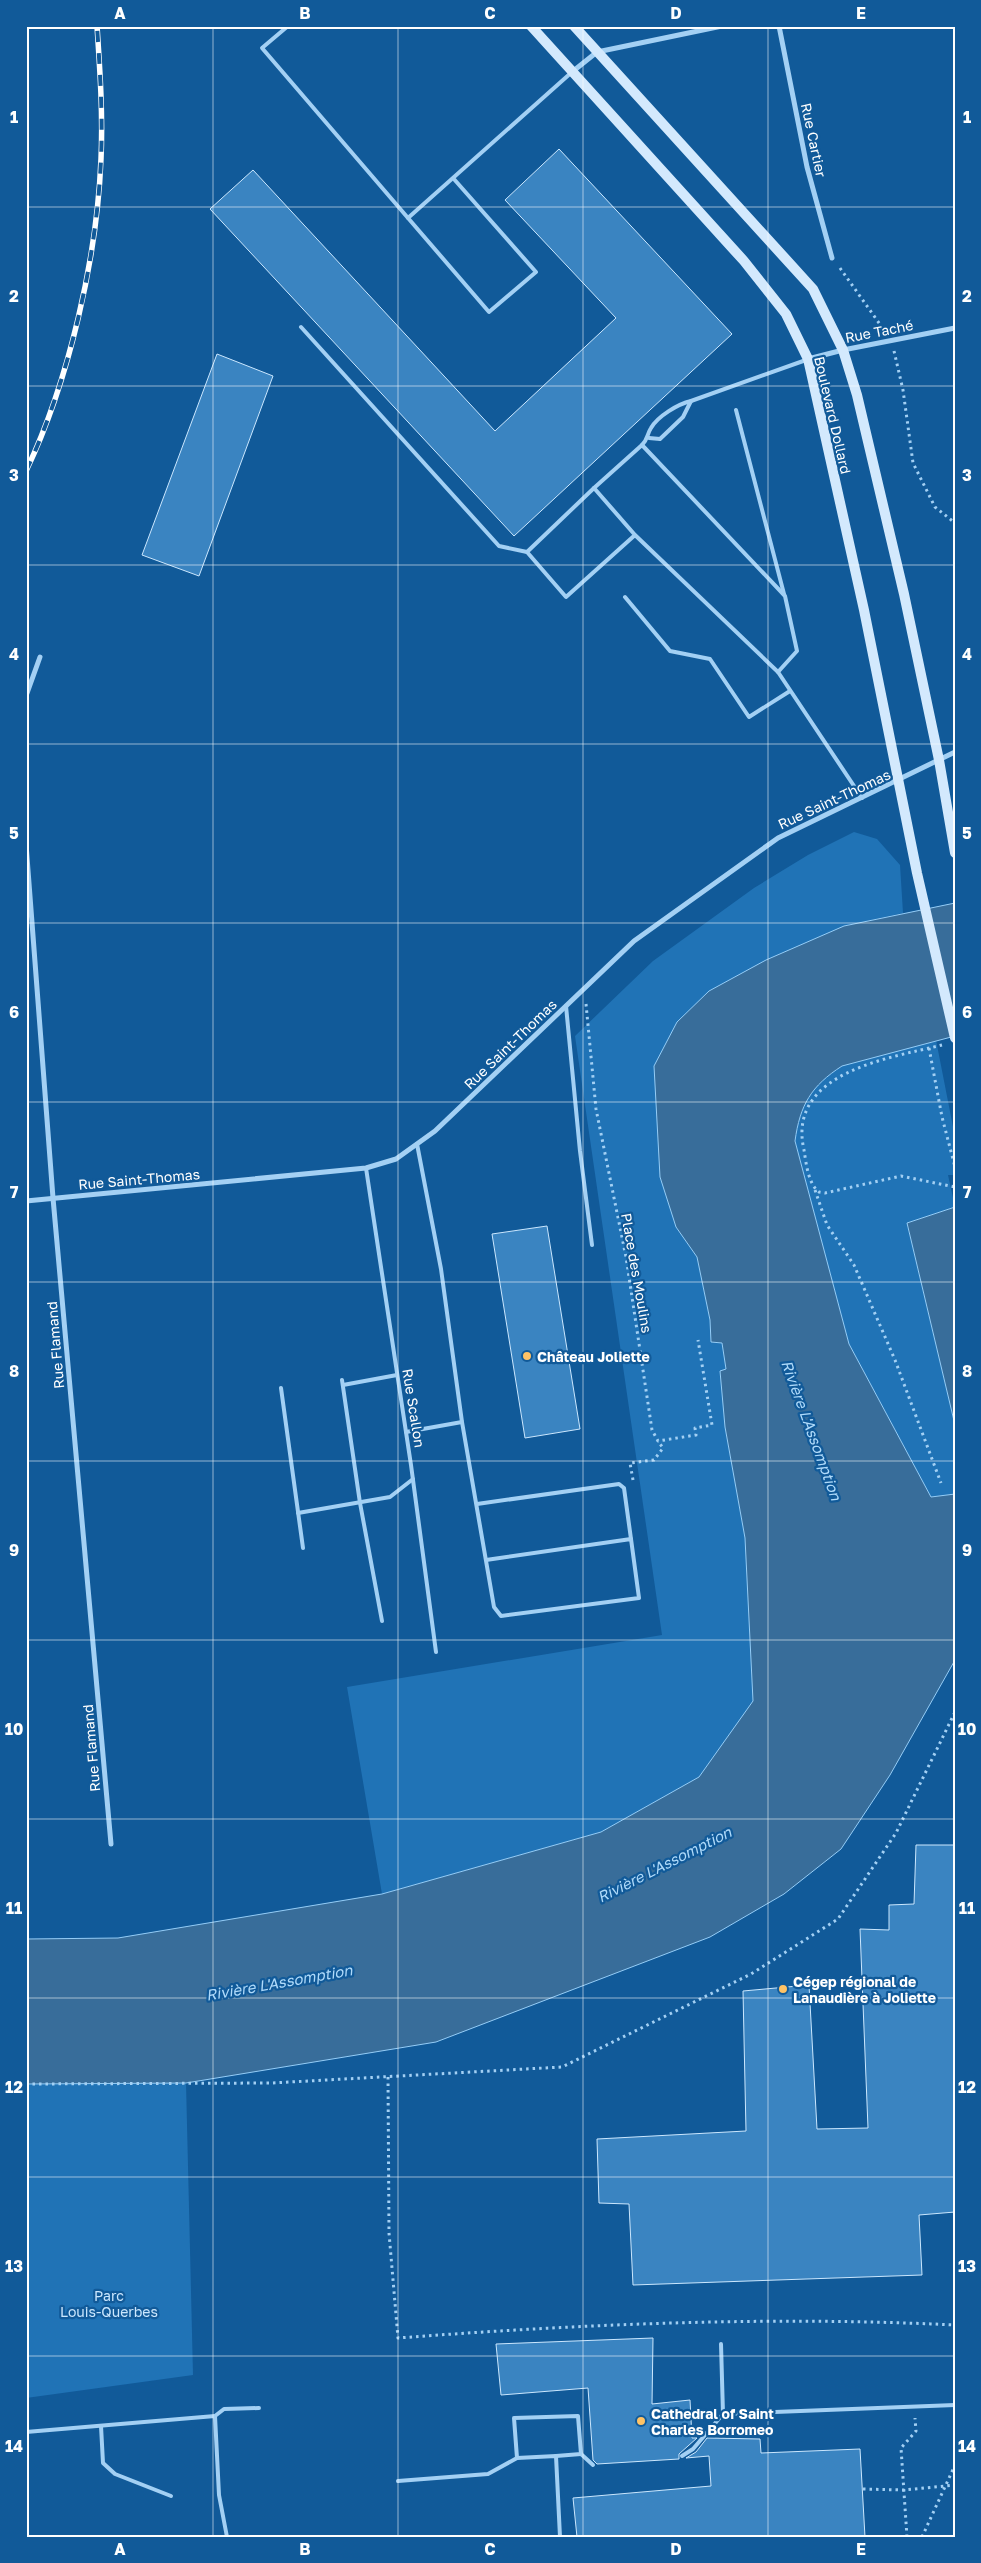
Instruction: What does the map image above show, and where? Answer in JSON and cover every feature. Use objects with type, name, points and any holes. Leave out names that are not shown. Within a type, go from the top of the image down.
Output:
[{"type":"main road","name":"Boulevard Dollard","points":[[531,26],[744,261],[786,314],[808,359],[864,610],[917,873],[955,1038]]},
{"type":"main road","name":"Boulevard Dollard","points":[[574,26],[813,289],[843,350],[857,396],[904,594],[939,760],[955,853]]},
{"type":"street","points":[[572,72],[597,52],[722,26]]},
{"type":"street","name":"Rue Cartier","points":[[779,26],[807,167],[832,258]]},
{"type":"street","name":"Rue Taché","points":[[808,359],[843,350],[955,328]]},
{"type":"street","points":[[26,696],[40,657]]},
{"type":"street","name":"Rue Saint-Thomas","points":[[26,1201],[366,1168],[396,1159],[435,1131],[634,942],[778,838],[955,752]]},
{"type":"street","name":"Rue Flamand","points":[[26,844],[53,1198],[111,1844]]},
{"type":"lane","points":[[288,26],[262,48],[489,312],[536,272],[453,178]]},
{"type":"lane","points":[[408,218],[572,72]]},
{"type":"lane","points":[[301,327],[499,546],[527,552],[566,597],[635,535]]},
{"type":"lane","points":[[527,552],[642,445],[649,438],[650,428],[677,404],[691,401],[808,359]]},
{"type":"lane","points":[[649,438],[660,439],[683,417],[691,401]]},
{"type":"lane","points":[[736,410],[797,651],[778,672]]},
{"type":"lane","points":[[642,445],[784,596]]},
{"type":"lane","points":[[594,488],[635,535],[778,672],[862,798]]},
{"type":"lane","points":[[625,597],[670,651],[710,659],[749,717],[790,691]]},
{"type":"lane","points":[[566,1006],[580,1151],[592,1245]]},
{"type":"lane","points":[[417,1144],[441,1269],[462,1422],[494,1607],[501,1616],[639,1598],[624,1488],[619,1484],[477,1504]]},
{"type":"lane","name":"Rue Scallon","points":[[366,1168],[413,1479],[436,1652]]},
{"type":"lane","points":[[343,1385],[397,1376]]},
{"type":"lane","points":[[342,1380],[360,1503],[382,1621]]},
{"type":"lane","points":[[281,1388],[303,1548]]},
{"type":"lane","points":[[406,1432],[462,1422]]},
{"type":"lane","points":[[298,1513],[390,1497],[413,1479]]},
{"type":"lane","points":[[486,1560],[631,1539]]},
{"type":"lane","points":[[682,2456],[693,2449],[723,2414],[721,2344]]},
{"type":"lane","points":[[723,2414],[955,2405]]},
{"type":"lane","points":[[26,2432],[215,2416],[224,2409],[259,2408]]},
{"type":"lane","points":[[215,2416],[219,2495],[226,2537]]},
{"type":"lane","points":[[517,2458],[514,2418],[578,2416],[581,2454],[593,2465]]},
{"type":"lane","points":[[101,2426],[103,2463],[115,2474],[171,2496]]},
{"type":"lane","points":[[398,2481],[488,2474],[517,2458],[581,2454]]},
{"type":"lane","points":[[556,2456],[560,2537]]},
{"type":"path","points":[[832,258],[892,340],[903,390],[913,463],[935,507],[955,523]]},
{"type":"path","name":"Place des Moulins","points":[[585,989],[596,1108],[626,1257],[652,1430],[658,1441]]},
{"type":"path","points":[[941,1483],[895,1360],[854,1265],[827,1225],[801,1140],[804,1119],[812,1102],[824,1085],[837,1076],[857,1067],[929,1048],[942,1117],[955,1167]]},
{"type":"path","points":[[815,1189],[825,1194],[901,1176],[955,1187]]},
{"type":"path","points":[[619,1484],[633,1482],[630,1463],[654,1460],[663,1448],[658,1441],[696,1435],[695,1428],[712,1425],[698,1340]]},
{"type":"path","points":[[26,2084],[272,2083],[562,2067],[751,1974],[838,1919],[896,1833],[955,1712]]},
{"type":"path","points":[[388,2077],[389,2233],[398,2338],[478,2332],[742,2322],[955,2325]]},
{"type":"path","points":[[907,2537],[902,2448],[916,2431],[915,2417]]},
{"type":"path","points":[[922,2537],[955,2465]]},
{"type":"path","points":[[862,2489],[904,2490],[955,2485]]},
{"type":"green space","points":[[854,832],[877,839],[900,865],[903,913],[844,926],[676,1227],[697,1257],[710,1320],[711,1342],[722,1342],[726,1370],[720,1371],[725,1427],[745,1538],[753,1702],[699,1777],[601,1832],[382,1894],[347,1687],[662,1635],[575,1036],[653,961],[754,888],[808,855]]},
{"type":"green space","points":[[936,1040],[955,1137],[955,1175],[948,1175],[955,1207],[907,1224],[955,1425],[955,1494],[931,1497],[849,1344],[795,1141],[804,1107],[815,1089],[831,1073],[841,1066]]},
{"type":"green space","name":"Parc Louis-Querbes","points":[[186,2083],[193,2375],[26,2398],[26,2084]]},
{"type":"water","name":"Rivière L'Assomption","points":[[955,903],[955,1036],[842,1066],[831,1073],[815,1089],[804,1107],[795,1141],[849,1344],[931,1497],[955,1494],[955,1660],[890,1775],[841,1849],[784,1894],[710,1937],[436,2042],[186,2083],[26,2084],[26,1939],[118,1938],[382,1894],[601,1832],[699,1777],[753,1701],[745,1538],[725,1427],[720,1371],[726,1369],[722,1343],[711,1342],[710,1320],[697,1257],[676,1227],[660,1177],[654,1066],[677,1022],[709,991],[766,960],[844,926]]},
{"type":"water","points":[[955,1207],[955,1425],[907,1223]]},
{"type":"building","points":[[559,149],[732,334],[514,536],[210,209],[253,170],[495,431],[616,318],[505,200]]},
{"type":"building","points":[[217,354],[273,376],[199,576],[142,555]]},
{"type":"building","points":[[547,1226],[580,1429],[525,1438],[492,1234]]},
{"type":"building","points":[[916,1845],[955,1845],[955,2212],[919,2215],[922,2275],[633,2285],[629,2204],[599,2203],[597,2139],[746,2131],[743,1991],[809,1985],[817,2129],[868,2128],[860,1929],[889,1930],[889,1905],[914,1904]]},
{"type":"building","points":[[653,2338],[652,2404],[690,2400],[692,2438],[697,2438],[679,2454],[679,2459],[597,2464],[593,2460],[588,2388],[501,2395],[496,2344]]},
{"type":"building","points":[[707,2438],[760,2439],[761,2453],[860,2449],[865,2537],[577,2537],[573,2498],[711,2486],[709,2456],[686,2458],[696,2452]]},
{"type":"railway","points":[[26,471],[41,436],[68,359],[94,237],[102,142],[97,26]]},
{"type":"place","name":"Château Joliette","points":[[527,1356]]},
{"type":"place","name":"Cégep régional de Lanaudière à Joliette","points":[[783,1989]]},
{"type":"place","name":"Cathedral of Saint Charles Borromeo","points":[[641,2421]]}]
